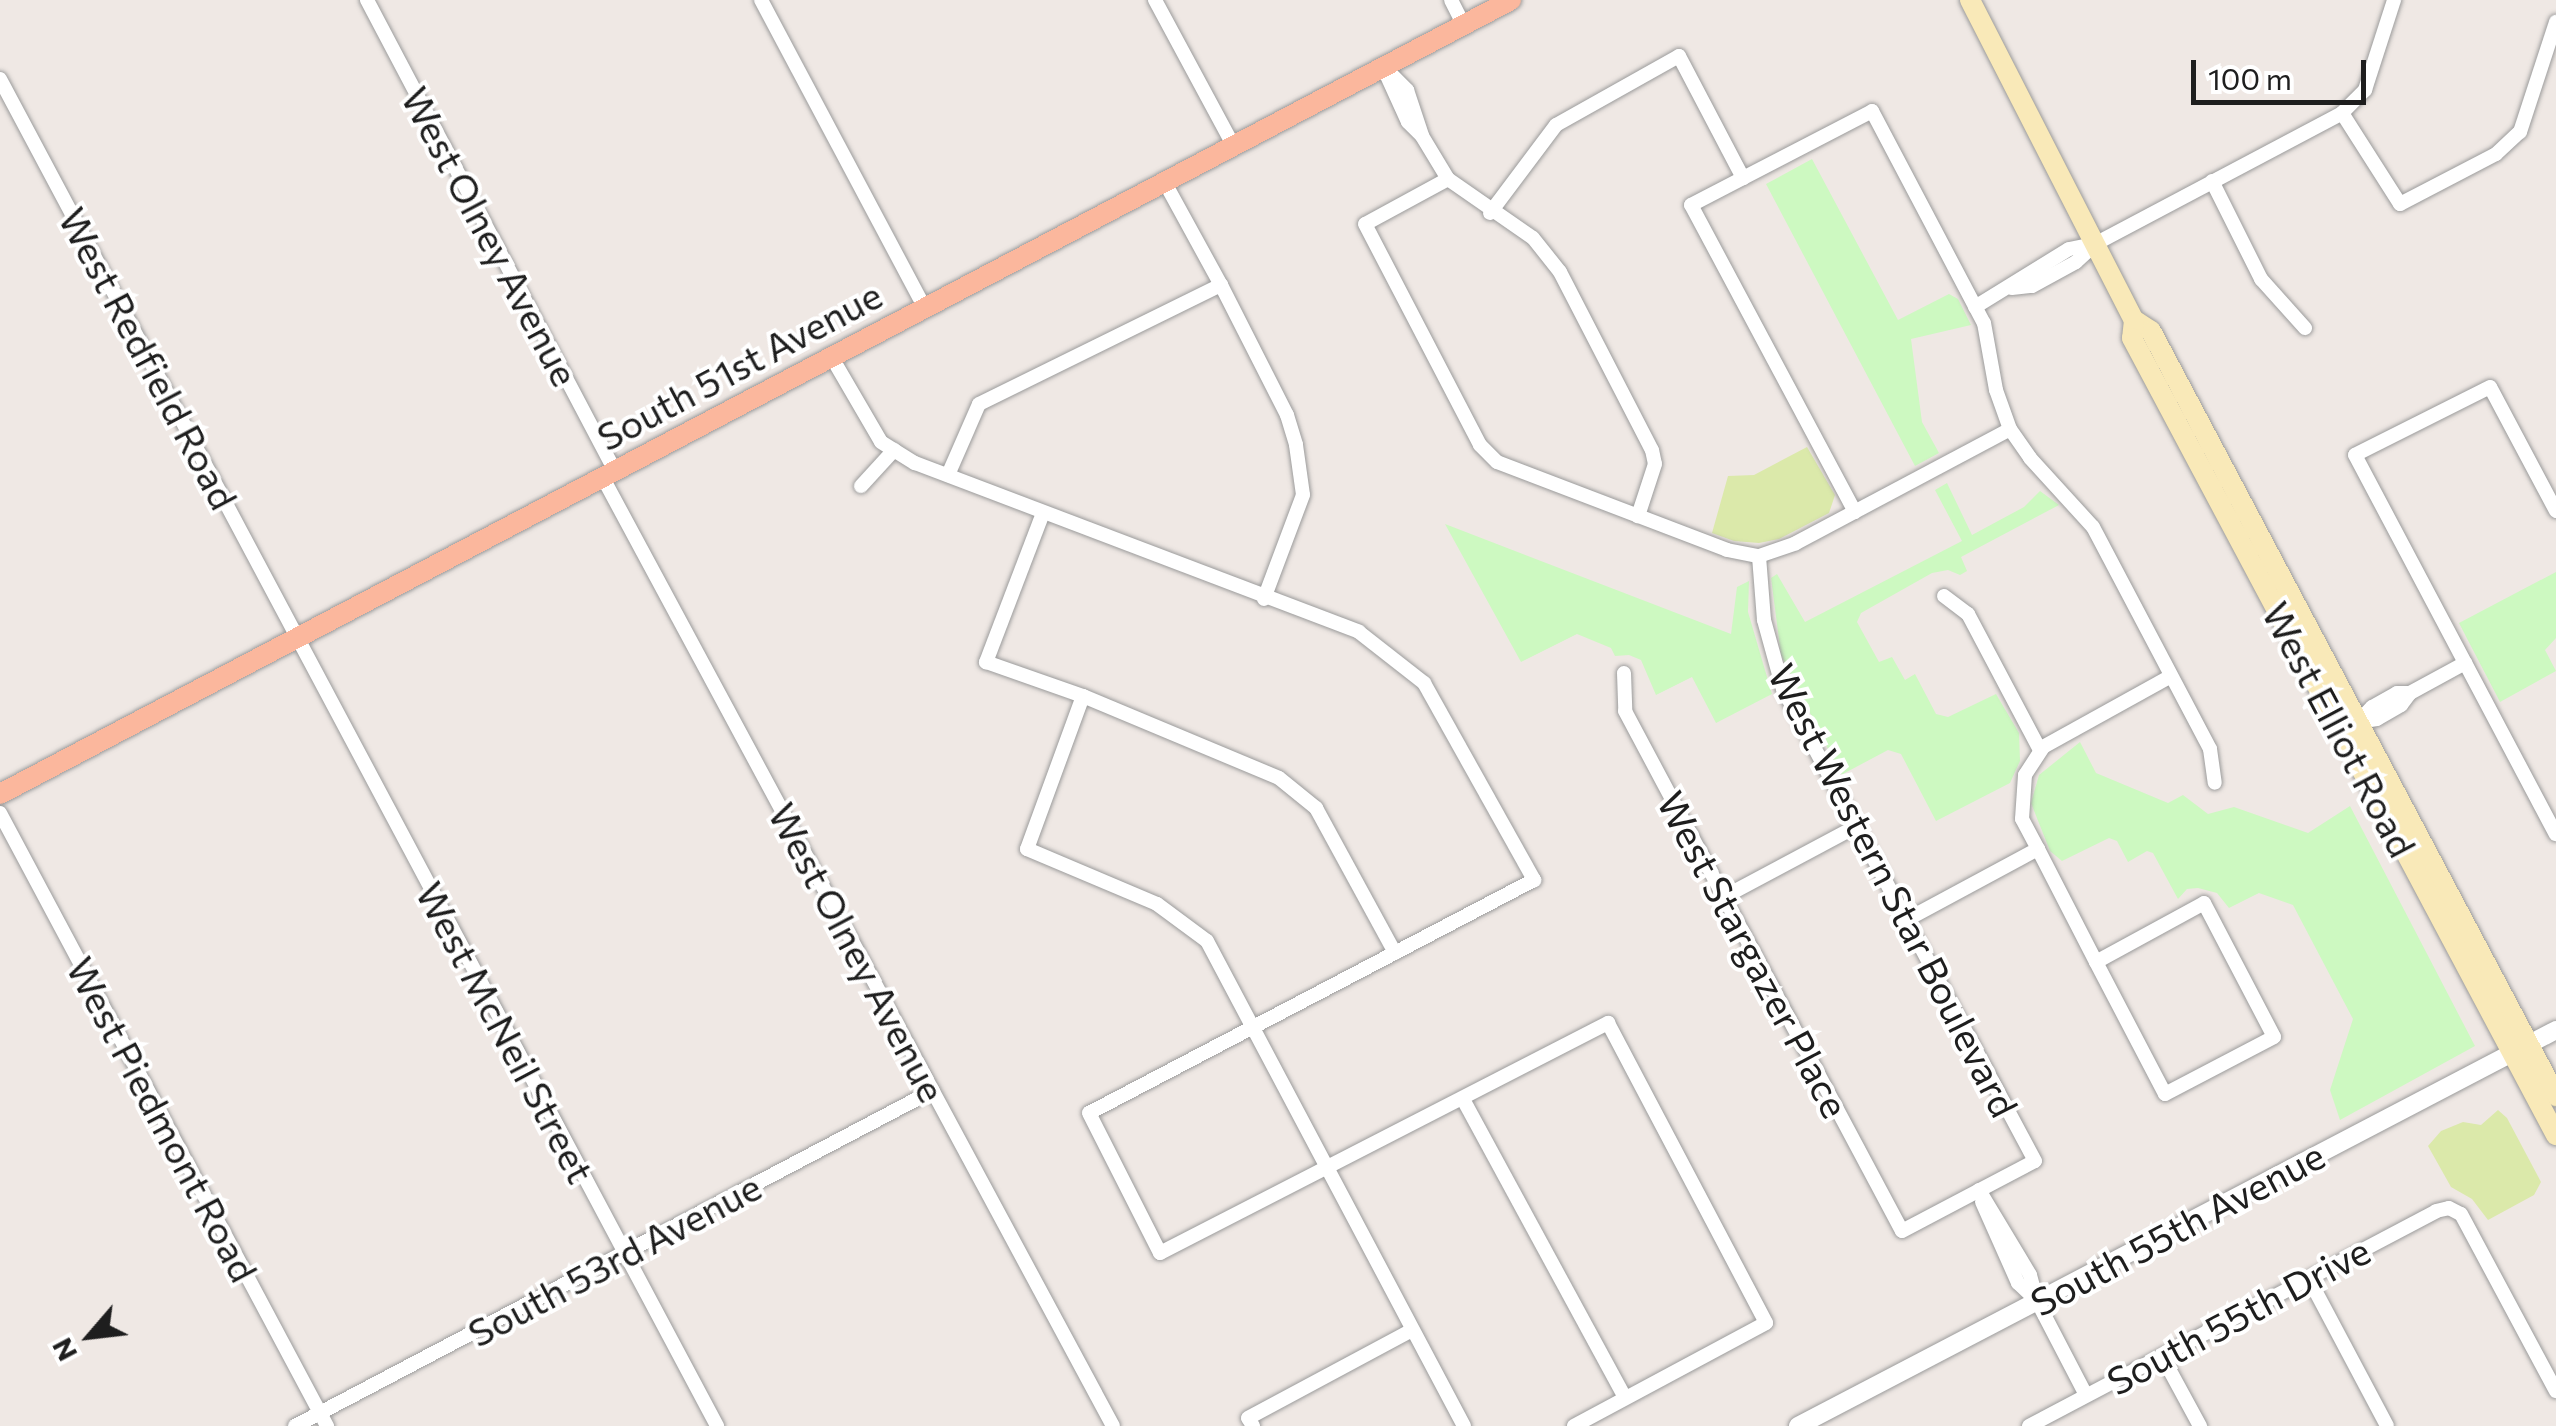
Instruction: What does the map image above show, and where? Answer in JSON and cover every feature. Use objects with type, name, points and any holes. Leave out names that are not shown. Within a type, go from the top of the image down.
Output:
[{"type":"main road","name":"South 51st Avenue","points":[[0,794],[1511,0]]},
{"type":"main road","name":"West Elliot Road","points":[[1970,0],[2134,320],[2132,338],[2350,727],[2520,1049],[2556,1135]]},
{"type":"main road","name":"West Elliot Road","points":[[2520,1049],[2556,1096]]},
{"type":"street","name":"West Olney Avenue","points":[[367,0],[609,475],[932,1091],[1113,1426]]},
{"type":"street","points":[[761,0],[924,306]]},
{"type":"street","points":[[1155,0],[1233,145]]},
{"type":"street","points":[[1450,0],[1464,25]]},
{"type":"street","points":[[1975,307],[2012,288],[2026,273],[2069,249],[2095,244],[2342,114],[2365,90],[2394,0]]},
{"type":"street","points":[[2342,114],[2400,204],[2496,154],[2520,132],[2556,22]]},
{"type":"street","points":[[1490,212],[1556,125],[1680,56],[1744,178]]},
{"type":"street","points":[[1384,66],[1408,122],[1422,136],[1448,179],[1490,212],[1533,238],[1550,255],[1646,437],[1655,464],[1638,516]]},
{"type":"street","name":"West Redfield Road","points":[[0,80],[298,637]]},
{"type":"street","points":[[1855,512],[1692,205],[1872,111],[1975,307],[1988,337],[1996,390],[2010,429],[2030,458],[2084,514],[2210,749],[2215,783]]},
{"type":"street","points":[[1448,179],[1365,224],[1480,445],[1497,462],[1727,550],[1759,556],[1855,512],[2010,429]]},
{"type":"street","points":[[1164,181],[1288,414],[1296,445],[1302,495],[1264,598]]},
{"type":"street","points":[[2212,181],[2261,279],[2305,328]]},
{"type":"street","points":[[948,475],[979,404],[1221,285]]},
{"type":"street","points":[[831,356],[881,442],[894,450],[1043,513],[1359,632],[1424,682],[1534,880],[1089,1113],[1160,1253],[1464,1101],[1608,1023],[1766,1323],[1574,1426]]},
{"type":"street","points":[[2556,511],[2490,388],[2355,455],[2556,834]]},
{"type":"street","points":[[862,486],[894,450]]},
{"type":"street","points":[[1043,513],[986,662],[1083,696],[1278,778],[1316,808],[1395,953]]},
{"type":"street","name":"West Western Star Boulevard","points":[[1759,556],[1764,620],[1774,664],[1855,827],[2035,1161],[1978,1190]]},
{"type":"street","points":[[1944,596],[1968,614],[2040,750]]},
{"type":"street","name":"West McNeil Street","points":[[298,637],[717,1426]]},
{"type":"street","points":[[2350,727],[2402,706],[2410,694],[2465,663]]},
{"type":"street","name":"West Stargazer Place","points":[[1624,673],[1624,711],[1902,1231],[1978,1190]]},
{"type":"street","points":[[2096,962],[2204,904],[2274,1037],[2166,1094],[2096,962],[2022,819],[2020,802],[2025,775],[2040,750],[2171,676]]},
{"type":"street","points":[[1083,696],[1027,849],[1157,904],[1207,941],[1464,1426]]},
{"type":"street","name":"West Piedmont Road","points":[[0,813],[323,1420]]},
{"type":"street","points":[[1724,897],[1855,827]]},
{"type":"street","points":[[1906,920],[2038,849]]},
{"type":"street","name":"South 55th Avenue","points":[[1798,1426],[2556,1030]]},
{"type":"street","name":"South 53rd Avenue","points":[[295,1426],[323,1420],[932,1091]]},
{"type":"street","points":[[1464,1101],[1625,1396]]},
{"type":"street","points":[[1978,1190],[1990,1226],[2018,1283],[2036,1301],[2086,1396]]},
{"type":"street","name":"South 55th Drive","points":[[2029,1426],[2436,1210],[2449,1208],[2461,1214],[2556,1391]]},
{"type":"street","points":[[2308,1279],[2387,1426]]},
{"type":"street","points":[[1253,1426],[1248,1418],[1412,1330]]},
{"type":"street","points":[[2162,1356],[2200,1426]]},
{"type":"green space","points":[[1812,159],[1898,320],[1949,294],[1958,299],[1971,325],[1911,339],[1922,422],[1939,453],[1915,466],[1766,184]]},
{"type":"green space","points":[[1807,447],[1835,495],[1829,513],[1779,539],[1759,543],[1734,541],[1712,533],[1728,476],[1754,475]]},
{"type":"green space","points":[[1947,483],[1972,535],[2024,507],[2040,491],[2059,505],[1961,557],[1967,571],[1960,575],[1948,570],[1932,573],[1861,613],[1857,622],[1879,662],[1892,657],[1905,680],[1915,674],[1936,714],[1948,717],[1996,694],[2019,733],[2020,761],[2010,783],[1936,821],[1901,754],[1888,750],[1841,775],[1781,655],[1771,578],[1777,574],[1805,622],[1962,541],[1935,490]]},
{"type":"green space","points":[[1445,524],[1731,634],[1737,587],[1749,581],[1748,612],[1772,694],[1716,723],[1692,677],[1656,695],[1641,660],[1629,655],[1615,656],[1611,648],[1577,634],[1521,662]]},
{"type":"green space","points":[[2556,572],[2556,638],[2545,650],[2556,671],[2500,702],[2459,623]]},
{"type":"green space","points":[[2080,742],[2096,773],[2168,803],[2183,795],[2208,814],[2234,807],[2308,833],[2350,806],[2475,1046],[2340,1120],[2330,1090],[2353,1019],[2293,905],[2259,893],[2229,908],[2217,893],[2198,888],[2187,889],[2178,899],[2153,853],[2147,851],[2128,862],[2117,841],[2109,838],[2062,861],[2050,851],[2031,803],[2039,775]]},
{"type":"green space","points":[[2498,1110],[2507,1118],[2541,1182],[2534,1195],[2488,1220],[2472,1199],[2451,1187],[2428,1146],[2441,1131],[2463,1122],[2481,1125]]}]
